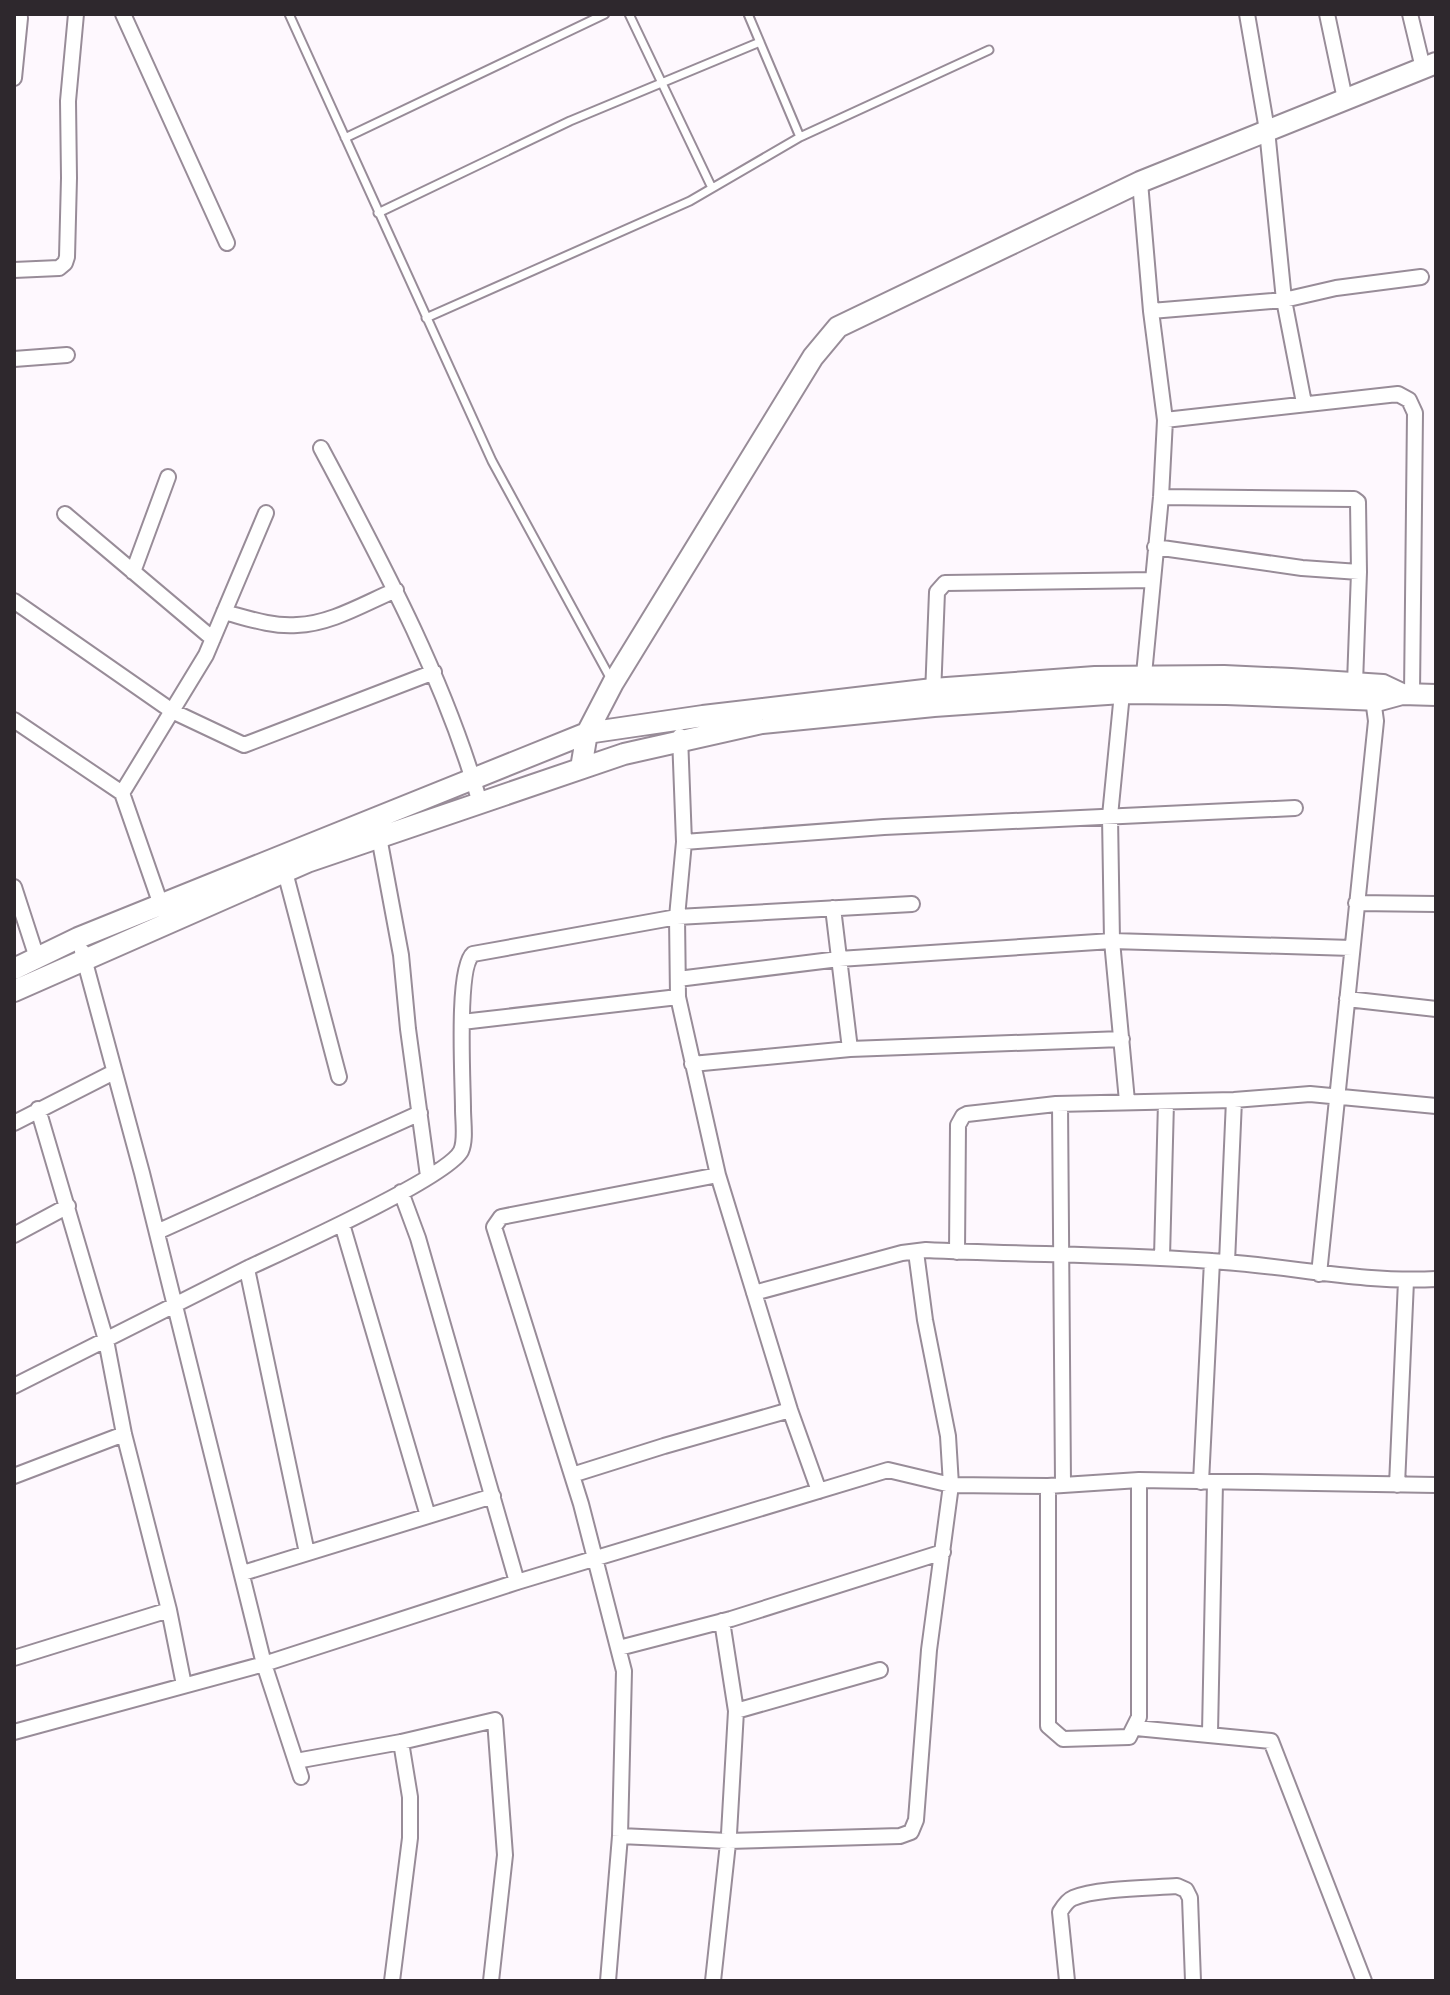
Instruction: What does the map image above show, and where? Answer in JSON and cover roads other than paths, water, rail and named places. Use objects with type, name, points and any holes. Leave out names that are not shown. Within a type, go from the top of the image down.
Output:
[{"type":"street","points":[[14,270],[59,268],[67,257],[68,101],[76,14]]},
{"type":"street","points":[[123,14],[227,243]]},
{"type":"street","points":[[1247,14],[1267,130],[1284,300],[1304,403]]},
{"type":"street","points":[[1327,14],[1345,99]]},
{"type":"street","points":[[581,768],[587,733],[613,683],[813,357],[838,327],[1140,182],[1429,66],[1410,14]]},
{"type":"street","points":[[14,78],[20,18]]},
{"type":"street","points":[[1140,182],[1151,311],[1165,420],[1143,685]]},
{"type":"street","points":[[1151,311],[1284,300],[1336,288],[1421,277]]},
{"type":"street","points":[[14,359],[67,355]]},
{"type":"street","points":[[1165,420],[1398,394],[1409,400],[1415,413],[1407,694]]},
{"type":"street","points":[[321,448],[396,590],[434,672],[480,803]]},
{"type":"street","points":[[133,572],[168,477]]},
{"type":"street","points":[[1161,497],[1354,499],[1359,506],[1355,683]]},
{"type":"street","points":[[122,793],[213,639],[266,513]]},
{"type":"street","points":[[65,514],[213,639]]},
{"type":"street","points":[[1155,547],[1302,568],[1359,572]]},
{"type":"street","points":[[934,697],[937,592],[945,583],[1153,580]]},
{"type":"street","points":[[224,612],[259,621],[298,625],[326,620],[396,590]]},
{"type":"street","points":[[14,601],[172,711],[236,743],[253,743],[434,672]]},
{"type":"street","points":[[14,969],[78,938],[587,733],[680,719],[934,697],[1122,693],[1143,685],[1224,676],[1383,685],[1407,694]]},
{"type":"street","points":[[14,991],[285,872],[379,837],[624,754],[762,723],[1095,677],[1143,685],[1373,699],[1407,694],[1436,695]]},
{"type":"street","points":[[1122,693],[1110,816],[1112,941],[1127,1101]]},
{"type":"street","points":[[1319,1274],[1376,721],[1373,699]]},
{"type":"street","points":[[680,719],[684,842],[677,917],[678,997],[718,1175],[790,1410],[819,1491]]},
{"type":"street","points":[[14,720],[122,793],[161,905]]},
{"type":"street","points":[[684,842],[884,827],[1295,808]]},
{"type":"street","points":[[379,837],[401,955],[428,1176]]},
{"type":"street","points":[[285,872],[339,1077]]},
{"type":"street","points":[[14,887],[37,958]]},
{"type":"street","points":[[1356,903],[1436,904]]},
{"type":"street","points":[[14,1386],[342,1224],[455,1158],[463,1142],[462,1022],[465,968],[469,956],[677,917],[912,904]]},
{"type":"street","points":[[833,908],[850,1049]]},
{"type":"street","points":[[78,938],[157,1232],[264,1664],[301,1777]]},
{"type":"street","points":[[678,979],[839,959],[1112,941],[1352,948]]},
{"type":"street","points":[[462,1022],[678,997]]},
{"type":"street","points":[[1347,999],[1436,1009]]},
{"type":"street","points":[[692,1064],[850,1049],[1122,1039]]},
{"type":"street","points":[[14,1123],[114,1072]]},
{"type":"street","points":[[957,1252],[958,1125],[963,1116],[1060,1104],[1234,1100],[1310,1094],[1436,1106]]},
{"type":"street","points":[[1210,1733],[1208,1482],[1220,1261],[1234,1100]]},
{"type":"street","points":[[1162,1257],[1166,1102]]},
{"type":"street","points":[[1060,1104],[1062,1253],[1048,1726],[1063,1739],[1129,1737],[1136,1728],[1139,1717],[1139,1480]]},
{"type":"street","points":[[38,1109],[106,1340],[124,1434],[169,1610],[184,1685]]},
{"type":"street","points":[[157,1232],[420,1113]]},
{"type":"street","points":[[608,1981],[620,1836],[624,1671],[572,1475],[494,1227],[501,1217],[718,1175]]},
{"type":"street","points":[[401,1192],[418,1238],[517,1582]]},
{"type":"street","points":[[14,1235],[68,1206]]},
{"type":"street","points":[[342,1224],[428,1516]]},
{"type":"street","points":[[754,1293],[916,1252],[1162,1257],[1406,1281],[1436,1279]]},
{"type":"street","points":[[620,1836],[728,1841],[900,1836],[911,1832],[916,1820],[929,1650],[951,1485],[948,1436],[925,1320],[916,1252]]},
{"type":"street","points":[[247,1269],[307,1553]]},
{"type":"street","points":[[1397,1485],[1406,1281]]},
{"type":"street","points":[[572,1475],[790,1410]]},
{"type":"street","points":[[14,1476],[124,1434]]},
{"type":"street","points":[[14,1732],[264,1664],[517,1582],[888,1470],[951,1485],[1139,1480],[1436,1485]]},
{"type":"street","points":[[243,1573],[493,1496]]},
{"type":"street","points":[[619,1648],[722,1621],[943,1552]]},
{"type":"street","points":[[14,1658],[169,1610]]},
{"type":"street","points":[[713,1981],[728,1841],[736,1711],[722,1621]]},
{"type":"street","points":[[736,1711],[880,1670]]},
{"type":"street","points":[[296,1761],[401,1742],[495,1720],[505,1855],[491,1981]]},
{"type":"street","points":[[1136,1728],[1271,1741],[1364,1981]]},
{"type":"street","points":[[392,1981],[410,1838],[410,1797],[401,1742]]},
{"type":"street","points":[[1067,1981],[1060,1912],[1065,1904],[1073,1898],[1114,1891],[1177,1886],[1186,1890],[1190,1898],[1193,1981]]},
{"type":"lane","points":[[345,138],[605,14]]},
{"type":"lane","points":[[629,14],[712,188]]},
{"type":"lane","points":[[748,14],[800,137]]},
{"type":"lane","points":[[291,15],[492,461],[613,683]]},
{"type":"lane","points":[[378,213],[570,121],[760,42]]},
{"type":"lane","points":[[426,318],[690,201],[800,137],[989,50]]}]
